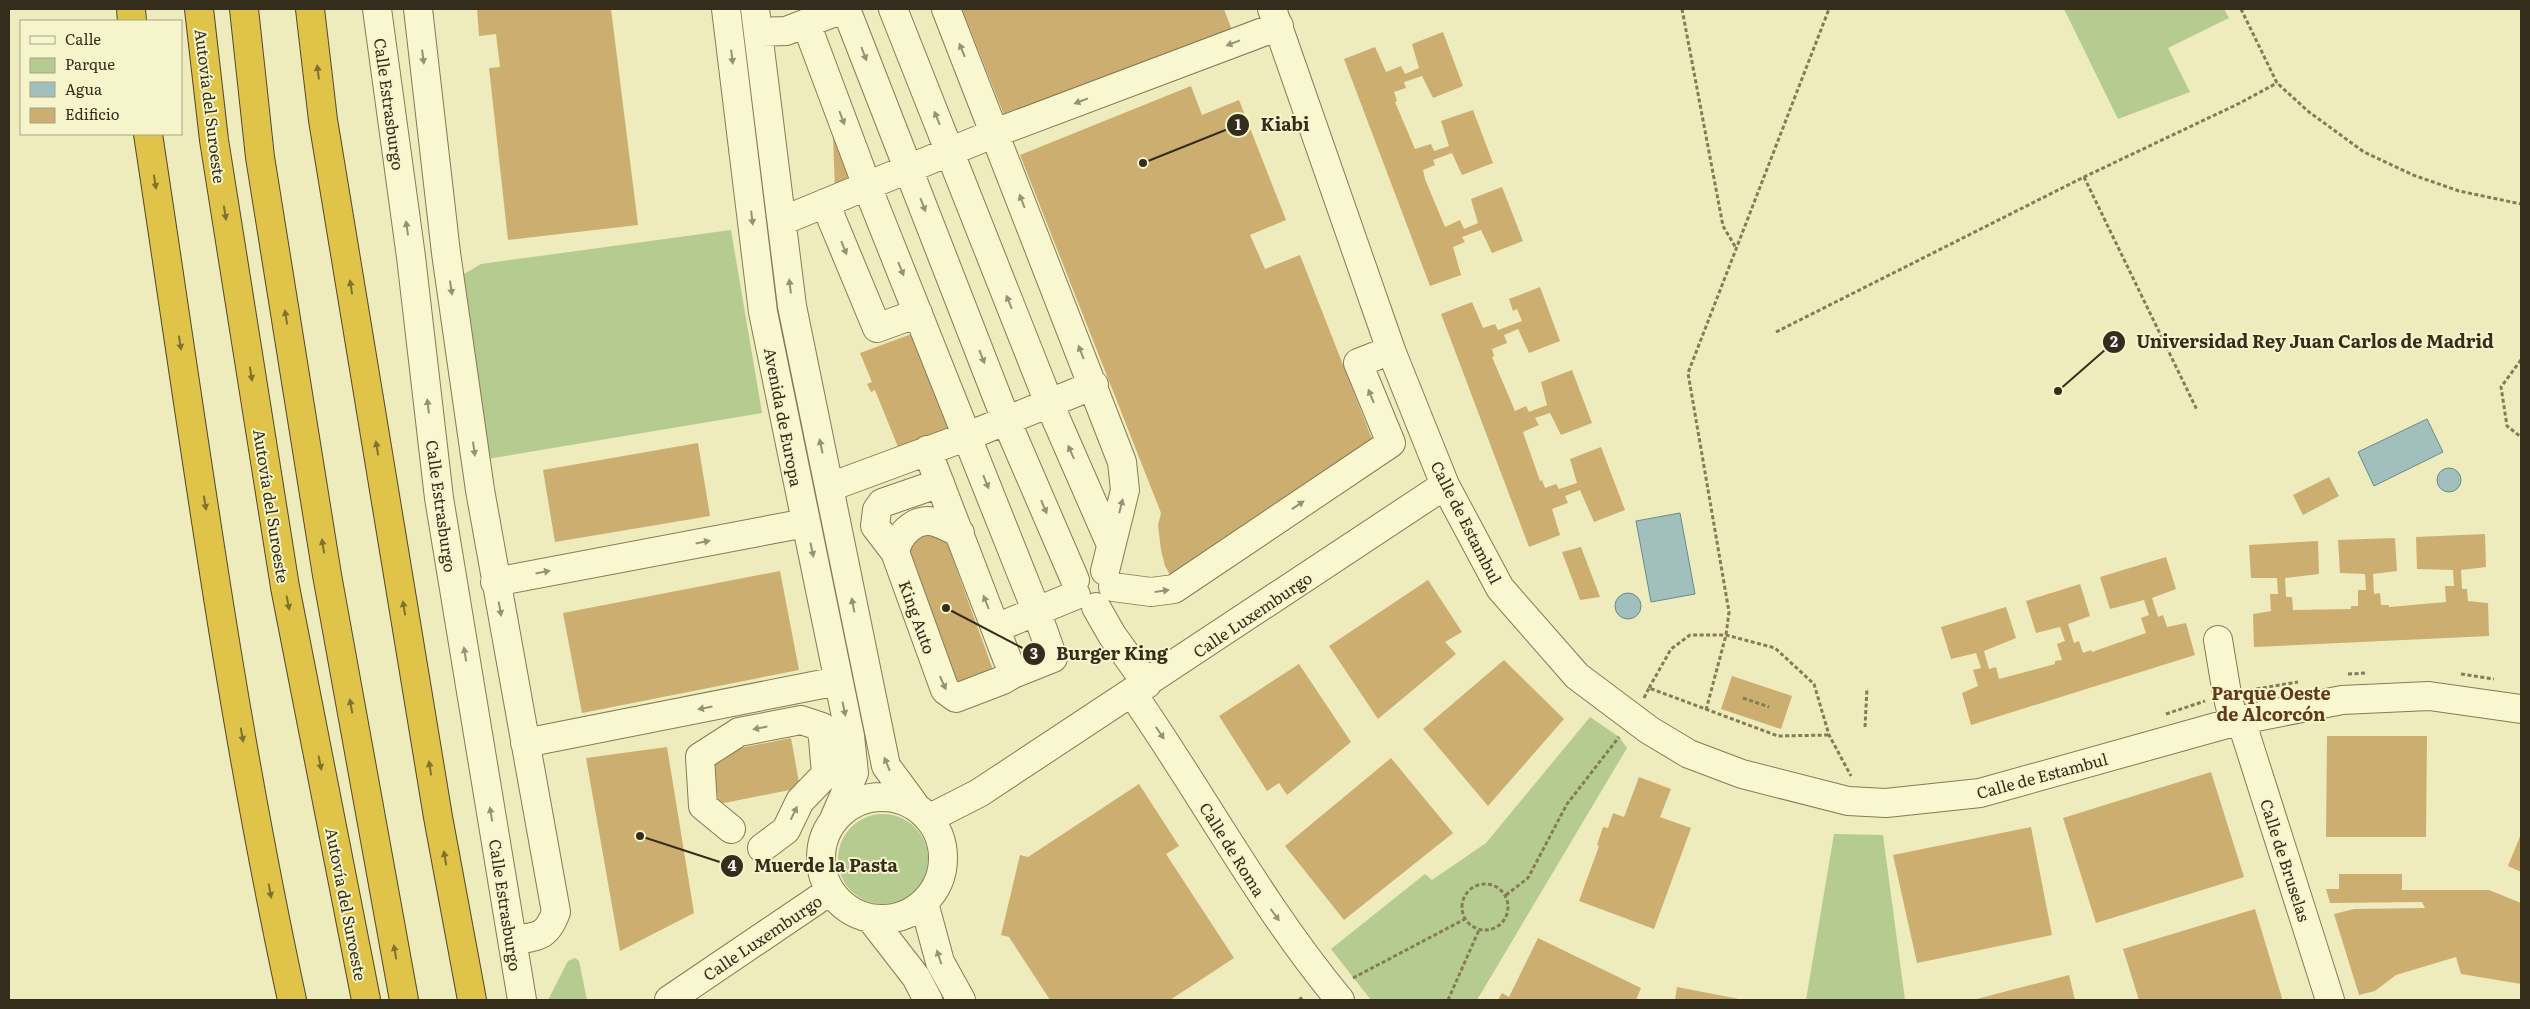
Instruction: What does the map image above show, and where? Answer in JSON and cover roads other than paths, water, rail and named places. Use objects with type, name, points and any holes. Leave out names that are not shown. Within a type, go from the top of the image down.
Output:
[{"type":"highway","name":"Autovía del Suroeste","points":[[199,9],[214,140],[285,587],[366,1000]]},
{"type":"highway","points":[[244,9],[260,157],[321,536],[404,1000]]},
{"type":"highway","points":[[310,9],[325,130],[452,899],[472,1000]]},
{"type":"highway","points":[[148,135],[232,677],[277,928],[292,1000]]},
{"type":"highway","points":[[452,899],[492,1000]]},
{"type":"highway","points":[[277,928],[282,1000]]},
{"type":"street","name":"Calle Estrasburgo","points":[[377,9],[411,257],[439,498],[522,1000]]},
{"type":"street","points":[[418,9],[446,253],[480,490],[495,582],[556,912],[550,928],[534,938],[512,940]]},
{"type":"street","name":"Avenida de Europa","points":[[726,9],[763,312],[850,736],[854,773],[834,819]]},
{"type":"street","points":[[757,20],[781,32],[844,9],[1006,420],[1096,581]]},
{"type":"street","points":[[893,9],[1049,403],[1096,581]]},
{"type":"street","points":[[946,9],[1094,385],[1122,462],[1125,490],[1096,581]]},
{"type":"street","points":[[782,221],[1276,17]]},
{"type":"street","name":"Calle de Estambul","points":[[1276,17],[1391,350],[1445,485],[1500,588],[1577,676],[1634,718],[1689,754],[1742,774],[1848,801],[1886,803],[1980,793],[2238,721],[2342,700],[2429,696],[2521,709]]},
{"type":"street","name":"Avenida de Europa","points":[[757,20],[792,306],[886,766],[922,811]]},
{"type":"street","points":[[806,23],[867,186],[968,436],[1053,658],[1013,674],[927,450]]},
{"type":"street","points":[[826,203],[877,328],[918,312]]},
{"type":"street","points":[[411,257],[446,253]]},
{"type":"street","points":[[996,628],[1096,581],[1151,592],[1174,589],[1391,443],[1358,363],[1391,350]]},
{"type":"street","points":[[830,488],[968,436],[1094,385]]},
{"type":"street","points":[[895,552],[875,526],[877,510],[882,504],[940,483]]},
{"type":"street","name":"Calle Luxemburgo","points":[[922,811],[979,793],[1445,485]]},
{"type":"street","points":[[439,498],[480,490]]},
{"type":"street","points":[[895,552],[898,539],[912,524],[936,522],[960,533]]},
{"type":"street","points":[[495,582],[806,523]]},
{"type":"street","name":"King Auto","points":[[895,552],[945,690],[956,698],[1003,680],[1013,674]]},
{"type":"street","name":"Calle de Roma","points":[[1096,581],[1112,635],[1163,737],[1271,909],[1345,990]]},
{"type":"street","name":"Calle de Bruselas","points":[[2218,640],[2227,694],[2238,721],[2330,1000]]},
{"type":"street","points":[[525,743],[838,681]]},
{"type":"street","points":[[731,829],[703,806],[700,757],[739,732],[801,720],[822,727],[826,774],[800,801],[786,830],[762,848]]},
{"type":"street","points":[[880,796],[897,798],[922,811],[939,834],[944,853],[942,871],[936,889],[924,903],[900,917],[887,920],[871,919],[845,907],[830,891],[822,873],[820,854],[824,836],[834,819],[847,807],[862,799],[880,796]]},
{"type":"street","name":"Calle Luxemburgo","points":[[669,1000],[830,891]]},
{"type":"street","points":[[924,903],[940,962],[961,1000]]},
{"type":"street","points":[[871,919],[916,977],[928,1000]]},
{"type":"water","points":[[2427,419],[2443,452],[2374,486],[2358,452]]},
{"type":"water","points":[[2449,468],[2454,469],[2460,475],[2460,485],[2454,491],[2449,492],[2444,491],[2438,485],[2437,480],[2438,475],[2444,469]]},
{"type":"water","points":[[1680,513],[1695,594],[1651,602],[1636,521]]},
{"type":"water","points":[[1628,593],[1637,597],[1641,606],[1637,615],[1628,619],[1619,615],[1615,606],[1619,597]]},
{"type":"place","name":"Kiabi","points":[[1143,163]]},
{"type":"place","name":"Universidad Rey Juan Carlos de Madrid","points":[[2058,391]]},
{"type":"place","name":"Burger King","points":[[946,608]]},
{"type":"place","name":"Muerde la Pasta","points":[[640,836]]},
{"type":"district","name":"Parque Oeste de Alcorcón","points":[[2271,702]]}]
